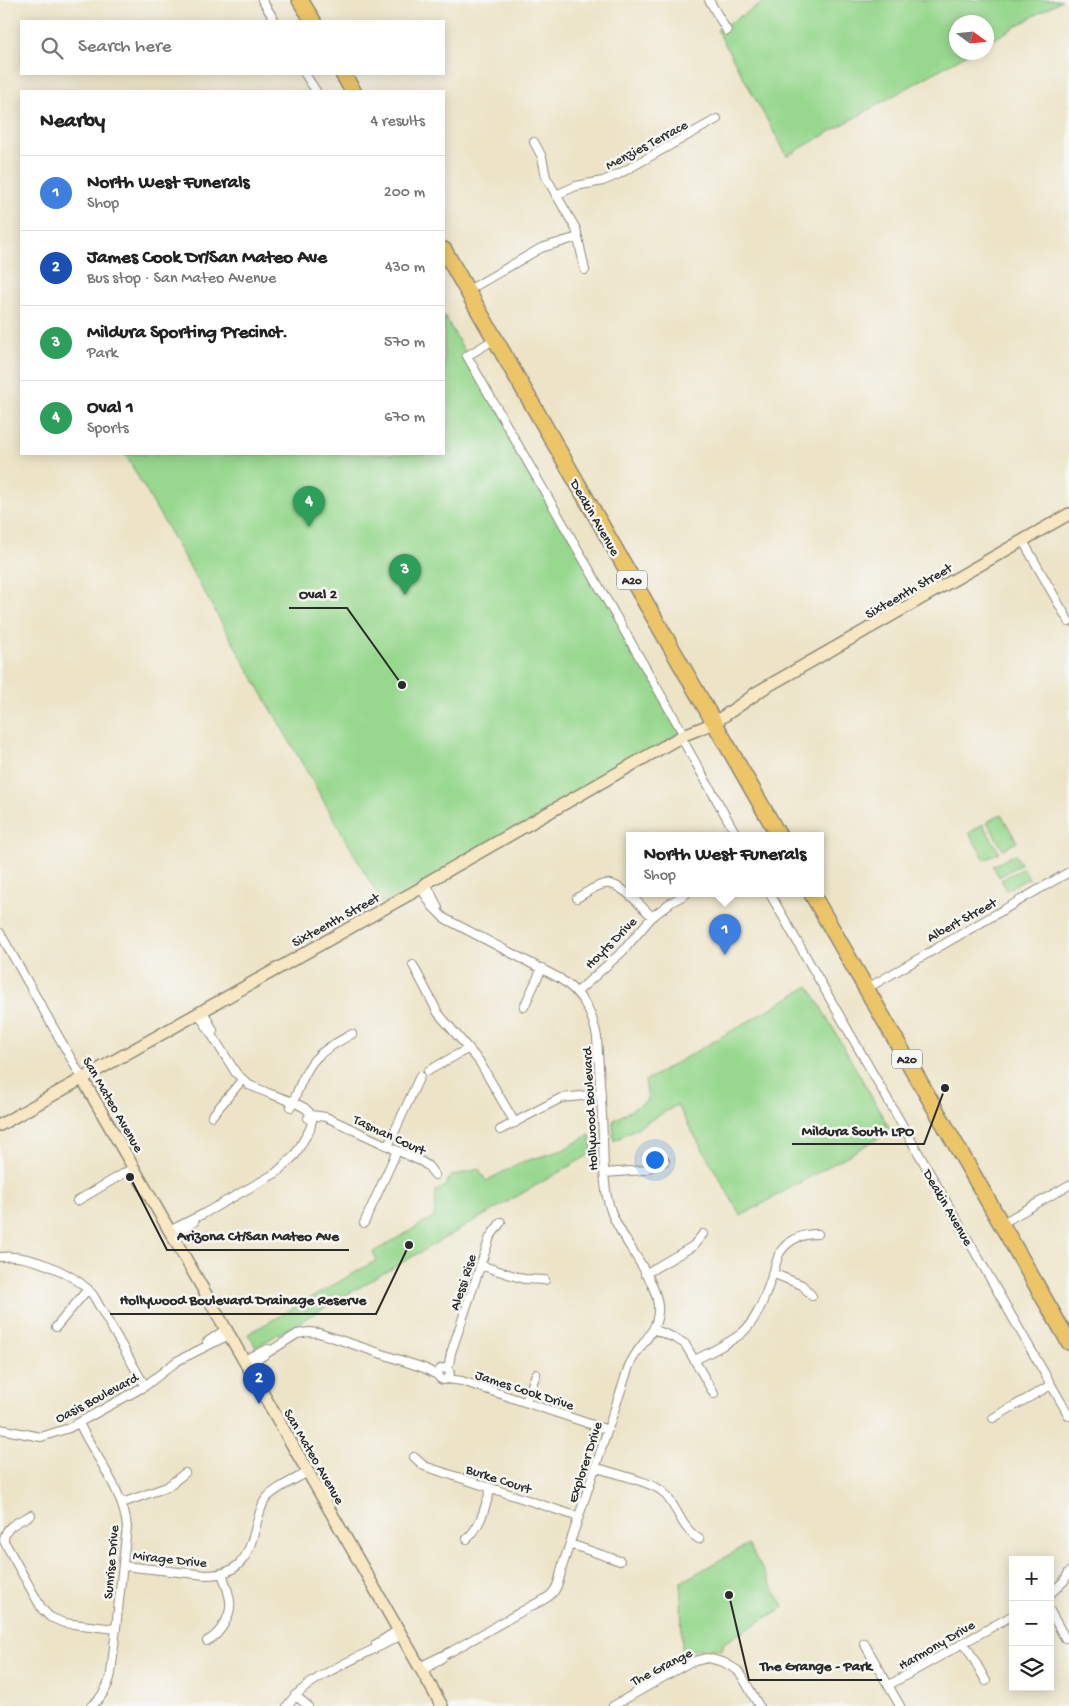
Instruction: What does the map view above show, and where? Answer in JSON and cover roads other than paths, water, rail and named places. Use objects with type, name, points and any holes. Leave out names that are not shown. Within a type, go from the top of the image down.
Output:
[{"type":"highway","points":[[300,0],[311,20]]},
{"type":"highway","points":[[344,75],[352,90]]},
{"type":"highway","name":"Deakin Avenue","points":[[445,252],[777,832]]},
{"type":"highway","name":"A20","points":[[814,897],[1069,1342]]},
{"type":"street","points":[[262,0],[274,20]]},
{"type":"street","points":[[709,0],[726,31]]},
{"type":"street","points":[[306,75],[315,90]]},
{"type":"street","name":"Menzies Terrace","points":[[556,195],[576,186],[619,174],[717,119]]},
{"type":"street","points":[[534,142],[542,157],[546,177],[576,229],[585,270]]},
{"type":"street","points":[[467,291],[541,248],[578,237]]},
{"type":"street","points":[[495,339],[467,356],[735,832]]},
{"type":"street","name":"Sixteenth Street","points":[[0,1125],[423,885],[712,719],[727,708],[1069,514]]},
{"type":"street","points":[[1023,540],[1069,622]]},
{"type":"street","name":"Albert Street","points":[[866,988],[1069,872]]},
{"type":"street","points":[[577,898],[600,885],[612,884],[626,893]]},
{"type":"street","name":"Hollywood Boulevard","points":[[423,885],[441,915],[449,921],[542,968],[567,983],[577,992],[587,1006],[596,1027],[607,1200],[611,1211],[653,1288],[658,1306],[654,1329],[629,1366]]},
{"type":"street","points":[[630,897],[652,918]]},
{"type":"street","name":"Hoyts Drive","points":[[577,992],[623,951],[652,918],[681,897]]},
{"type":"street","name":"Deakin Avenue","points":[[772,897],[1069,1416]]},
{"type":"street","name":"San Mateo Avenue","points":[[0,933],[442,1706]]},
{"type":"street","points":[[413,965],[438,1013],[483,1067],[515,1123]]},
{"type":"street","points":[[524,1007],[542,968]]},
{"type":"street","name":"Tasman Court","points":[[200,1012],[218,1044],[242,1080],[292,1104],[310,1118],[323,1116],[422,1162],[435,1174]]},
{"type":"street","points":[[292,1104],[315,1058],[352,1034]]},
{"type":"street","points":[[428,1071],[468,1048]]},
{"type":"street","points":[[388,1146],[420,1076]]},
{"type":"street","points":[[212,1116],[242,1080]]},
{"type":"street","points":[[500,1130],[561,1098],[601,1094]]},
{"type":"street","points":[[170,1233],[276,1172],[289,1162],[310,1129],[310,1118]]},
{"type":"street","points":[[364,1223],[397,1150]]},
{"type":"street","points":[[604,1173],[644,1170],[665,1161]]},
{"type":"street","points":[[77,1201],[133,1168]]},
{"type":"street","points":[[1002,1224],[1069,1186]]},
{"type":"street","name":"Alessi Rise","points":[[444,1373],[490,1237],[501,1222]]},
{"type":"street","points":[[645,1274],[693,1246],[702,1234]]},
{"type":"street","points":[[695,1360],[736,1337],[748,1327],[756,1315],[779,1254],[788,1243],[801,1236],[818,1234]]},
{"type":"street","points":[[0,1257],[21,1257],[38,1262],[77,1280],[88,1289],[145,1386]]},
{"type":"street","points":[[480,1265],[524,1279],[545,1280]]},
{"type":"street","points":[[772,1273],[802,1285],[812,1296]]},
{"type":"street","points":[[56,1327],[88,1289]]},
{"type":"street","points":[[654,1329],[685,1344],[714,1394]]},
{"type":"street","name":"Oasis Boulevard","points":[[0,1429],[41,1437],[54,1434],[79,1423],[145,1386],[171,1365],[228,1332]]},
{"type":"street","name":"James Cook Drive","points":[[245,1363],[297,1334],[313,1332],[444,1373],[462,1381],[608,1430]]},
{"type":"street","name":"Explorer Drive","points":[[421,1669],[533,1605],[550,1590],[562,1567],[629,1366]]},
{"type":"street","points":[[526,1402],[536,1374]]},
{"type":"street","points":[[993,1418],[1051,1385]]},
{"type":"street","name":"Sunrise Drive","points":[[79,1423],[122,1503],[127,1528],[109,1682],[101,1697],[91,1706]]},
{"type":"street","name":"Burke Court","points":[[414,1457],[424,1466],[579,1517]]},
{"type":"street","points":[[596,1467],[660,1489],[668,1498],[685,1527],[693,1536],[699,1539]]},
{"type":"street","name":"Mirage Drive","points":[[124,1566],[206,1575],[222,1573],[236,1567],[249,1552],[261,1508],[266,1498],[308,1472]]},
{"type":"street","points":[[122,1503],[167,1487],[185,1473]]},
{"type":"street","points":[[467,1540],[476,1530],[491,1488]]},
{"type":"street","points":[[32,1515],[9,1527],[4,1534],[4,1541],[46,1614],[59,1622],[116,1629]]},
{"type":"street","points":[[570,1544],[620,1561]]},
{"type":"street","points":[[1054,1590],[1064,1581],[1069,1572]]},
{"type":"street","points":[[207,1641],[221,1629],[231,1609],[230,1597],[222,1573]]},
{"type":"street","name":"Harmony Drive","points":[[864,1643],[889,1686],[1009,1617]]},
{"type":"street","points":[[1054,1617],[1065,1638]]},
{"type":"street","points":[[287,1706],[295,1696],[313,1682],[399,1632]]},
{"type":"street","points":[[964,1642],[986,1681]]},
{"type":"street","name":"The Grange","points":[[613,1706],[690,1662],[708,1658],[724,1662],[737,1670],[759,1706]]},
{"type":"street","points":[[889,1686],[900,1706]]},
{"type":"street","points":[[295,1696],[308,1706]]},
{"type":"place","name":"Oval 1","points":[[309,527]]},
{"type":"place","name":"Mildura Sporting Precinct.","points":[[405,595]]},
{"type":"place","name":"Oval 2","points":[[402,685]]},
{"type":"place","name":"North West Funerals","points":[[725,955]]},
{"type":"place","name":"Mildura South LPO","points":[[945,1088]]},
{"type":"place","name":"Arizona Ct/San Mateo Ave","points":[[130,1177]]},
{"type":"place","name":"Hollywood Boulevard Drainage Reserve","points":[[409,1245]]},
{"type":"place","name":"James Cook Dr/San Mateo Ave","points":[[259,1404]]},
{"type":"place","name":"The Grange - Park","points":[[729,1595]]}]
